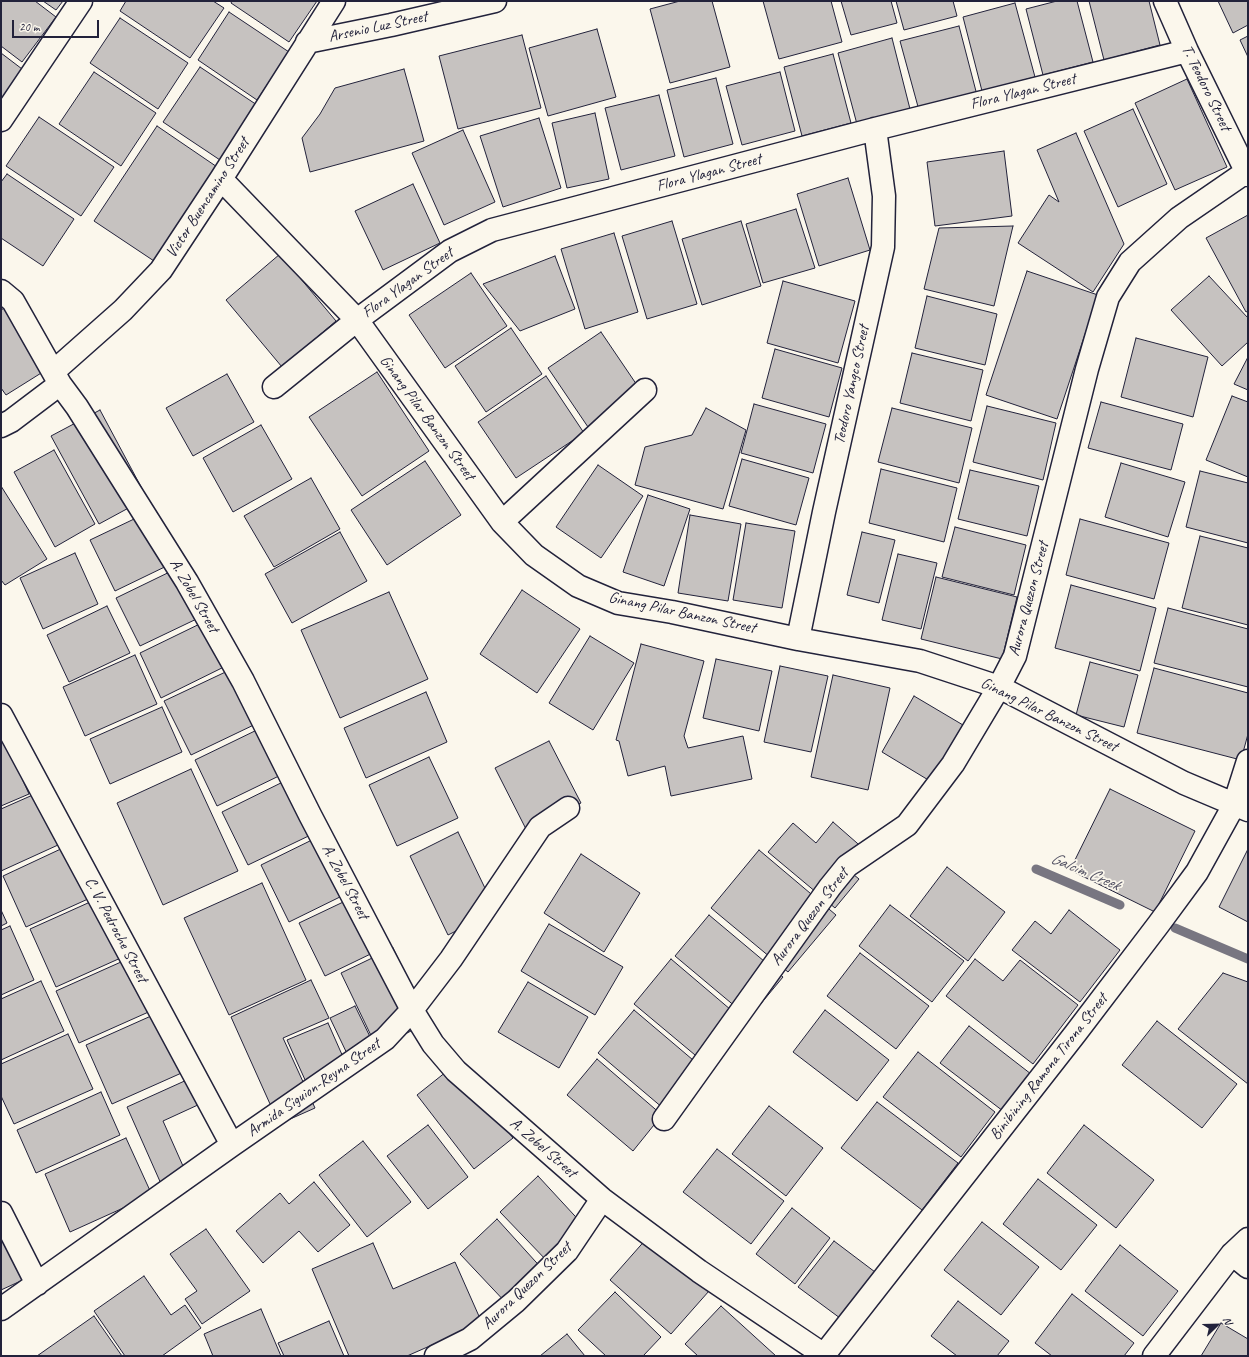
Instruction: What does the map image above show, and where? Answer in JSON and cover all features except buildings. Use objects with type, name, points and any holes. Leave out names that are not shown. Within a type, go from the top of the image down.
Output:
[{"type":"street","points":[[1,120],[81,1]]},
{"type":"street","name":"Victor Buencamino Street","points":[[1,426],[11,421],[57,378],[161,270],[221,179],[334,1]]},
{"type":"street","name":"Arsenio Luz Street","points":[[307,42],[391,26],[495,1]]},
{"type":"street","name":"T. Teodoro Street","points":[[1165,1],[1187,52],[1247,173]]},
{"type":"street","name":"Flora Ylagan Street","points":[[274,386],[357,320],[450,251],[492,230],[875,129],[1187,52]]},
{"type":"street","name":"Teodoro Yangco Street","points":[[798,639],[824,512],[883,247],[884,196],[875,129]]},
{"type":"street","name":"Aurora Quezon Street","points":[[664,1119],[830,887],[847,866],[907,825],[953,764],[999,687],[1015,656],[1087,369],[1108,297],[1130,262],[1178,218],[1247,173]]},
{"type":"street","name":"Ginang Pilar Banzon Street","points":[[221,179],[357,320],[502,522],[534,555],[578,586],[618,603],[672,612],[798,639],[920,661],[999,687],[1184,783],[1241,808]]},
{"type":"street","name":"A. Zobel Street","points":[[1,291],[13,302],[57,378],[166,548],[202,608],[243,681],[314,822],[412,1010],[434,1044],[456,1071],[602,1199],[699,1271],[824,1356]]},
{"type":"street","points":[[502,522],[645,390]]},
{"type":"street","name":"C. V. Pedroche Street","points":[[1,715],[232,1145]]},
{"type":"street","name":"Binibining Ramona Tirona Street","points":[[824,1356],[1158,926],[1241,808],[1248,761]]},
{"type":"street","name":"Armida Siguion-Reyna Street","points":[[1,1308],[385,1038],[412,1010],[451,959],[540,827],[568,808]]},
{"type":"street","name":"Aurora Quezon Street","points":[[436,1356],[470,1339],[516,1301],[567,1251],[602,1199]]},
{"type":"street","points":[[1,1213],[36,1284]]},
{"type":"street","points":[[1154,1356],[1240,1260],[1248,1239]]},
{"type":"waterway","name":"Galcim Creek","points":[[1036,869],[1120,905]]},
{"type":"waterway","name":"Galcim Creek","points":[[1175,928],[1248,959]]}]
